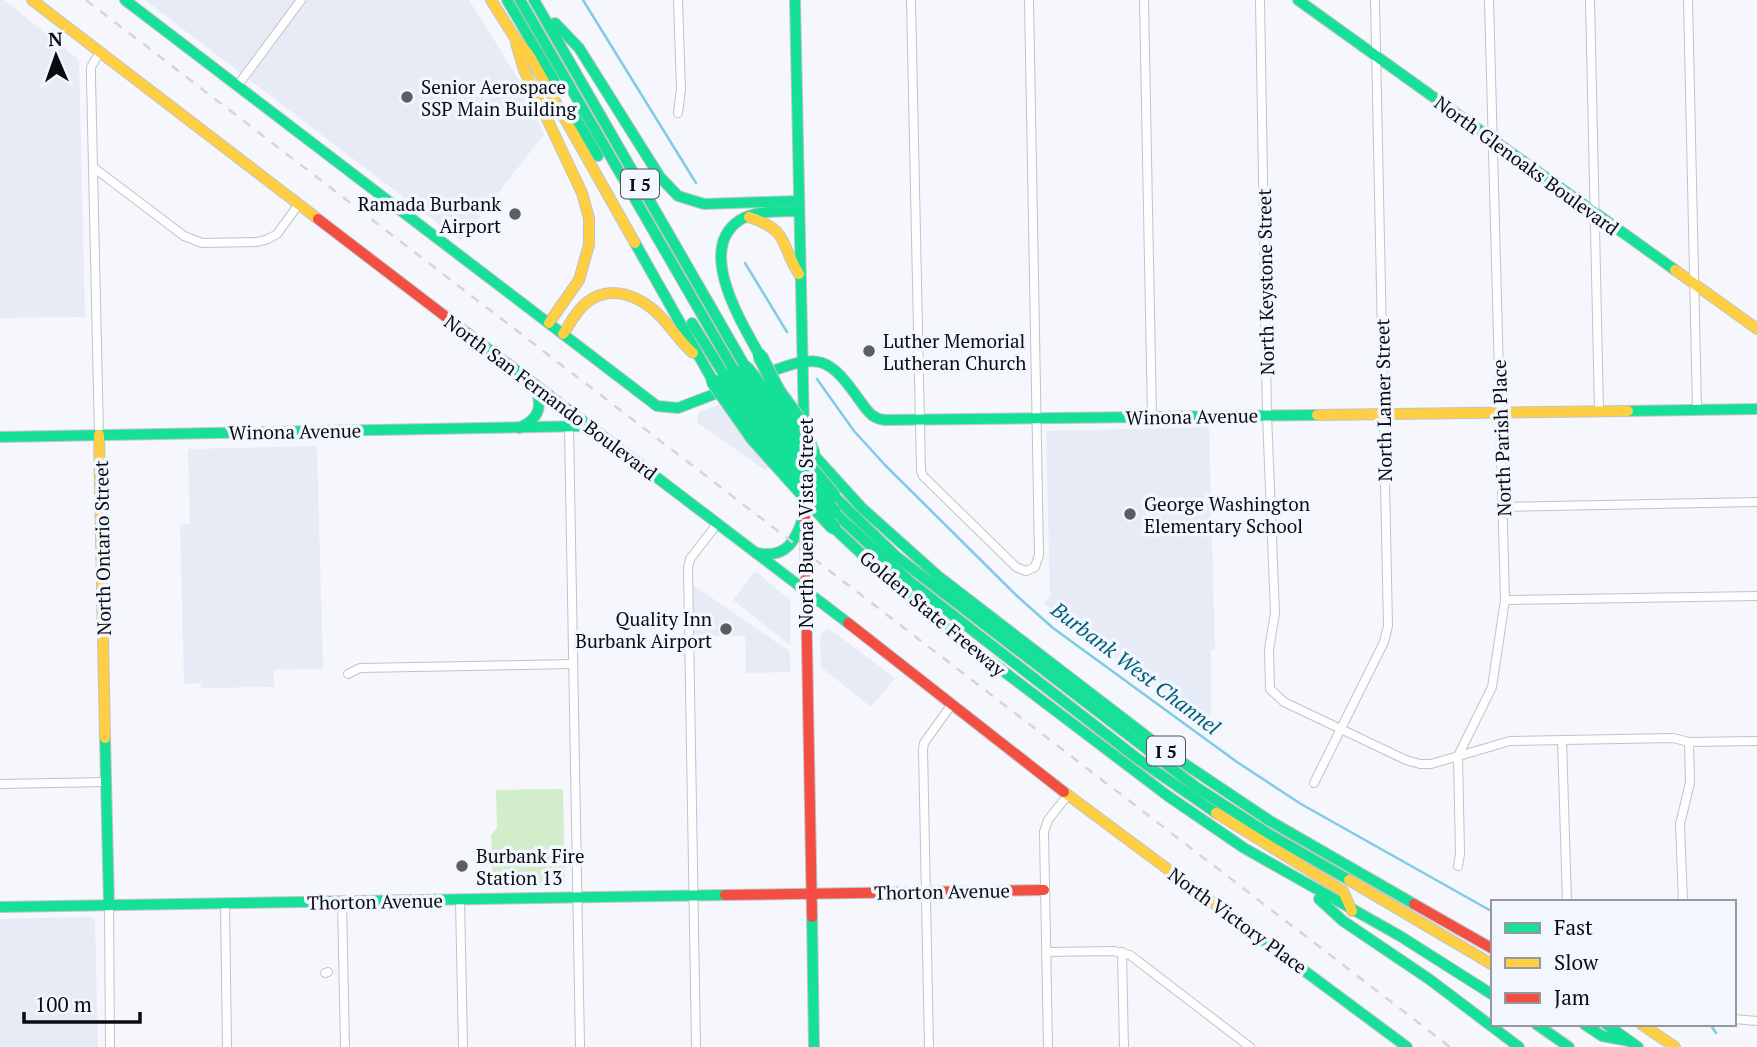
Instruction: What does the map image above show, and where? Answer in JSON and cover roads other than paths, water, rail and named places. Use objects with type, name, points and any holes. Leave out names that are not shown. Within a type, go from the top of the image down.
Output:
[{"type":"main road","name":"North San Fernando Boulevard","points":[[32,0],[1068,795]]},
{"type":"main road","points":[[125,0],[563,334],[587,302],[598,295],[612,292],[642,301],[658,314],[696,356]]},
{"type":"main road","name":"Golden State Freeway","points":[[491,0],[529,55],[691,341],[696,356],[730,374],[813,454],[886,531],[938,576],[1167,752],[1270,821],[1491,946]]},
{"type":"main road","points":[[507,0],[699,337],[833,495],[897,557],[940,592],[1196,787],[1267,833],[1491,964]]},
{"type":"main road","name":"North Buena Vista Street","points":[[795,0],[814,1047]]},
{"type":"main road","name":"North Glenoaks Boulevard","points":[[1298,0],[1757,329]]},
{"type":"main road","points":[[530,1],[579,48],[660,177],[678,196],[704,204],[798,206]]},
{"type":"main road","name":"Golden State Freeway","points":[[530,1],[730,374],[753,438],[833,527],[898,588],[945,627],[1129,768],[1244,848],[1399,936],[1491,994]]},
{"type":"main road","points":[[515,38],[524,70],[582,193],[589,218],[589,245],[579,280],[549,323]]},
{"type":"main road","points":[[798,206],[748,217],[733,225],[722,238],[720,259],[729,292],[778,391],[799,420],[813,454]]},
{"type":"main road","points":[[748,217],[764,221],[783,237],[792,265],[799,274]]},
{"type":"main road","name":"Winona Avenue","points":[[563,334],[663,408],[678,408],[783,367],[820,362],[836,368],[876,419],[1757,409]]},
{"type":"main road","points":[[730,374],[767,435],[851,530],[909,581],[1138,759],[1217,814],[1343,891],[1352,911]]},
{"type":"main road","points":[[519,428],[535,420],[540,410],[540,397],[534,383]]},
{"type":"main road","name":"Winona Avenue","points":[[0,437],[589,426]]},
{"type":"main road","name":"North Ontario Street","points":[[99,435],[109,905]]},
{"type":"main road","points":[[753,552],[771,556],[786,551],[795,540],[805,513]]},
{"type":"main road","name":"North Victory Place","points":[[1068,795],[1407,1047]]},
{"type":"main road","points":[[1303,883],[1343,921],[1429,979],[1491,1026]]},
{"type":"main road","name":"Thorton Avenue","points":[[0,907],[1044,890]]},
{"type":"main road","points":[[1491,1026],[1519,1047]]},
{"type":"main road","points":[[1539,1026],[1569,1047]]},
{"type":"main road","points":[[1587,1026],[1602,1036],[1633,1044]]},
{"type":"main road","points":[[1609,1026],[1633,1044]]},
{"type":"main road","points":[[1644,1026],[1675,1047]]},
{"type":"street","points":[[237,85],[301,0]]},
{"type":"street","points":[[678,0],[681,90],[678,113]]},
{"type":"street","points":[[911,0],[921,471],[923,476],[1023,571],[1030,571],[1038,563],[1039,555],[1030,0]]},
{"type":"street","points":[[1144,0],[1152,417]]},
{"type":"street","name":"North Keystone Street","points":[[1260,0],[1267,415],[1275,613],[1269,649],[1270,689],[1284,702],[1341,729]]},
{"type":"street","name":"North Lamer Street","points":[[1314,783],[1384,642],[1388,626],[1375,0]]},
{"type":"street","name":"North Parish Place","points":[[1458,866],[1458,757],[1492,687],[1505,600],[1489,0]]},
{"type":"street","points":[[1590,0],[1599,411]]},
{"type":"street","points":[[1688,0],[1697,409]]},
{"type":"street","name":"North Ontario Street","points":[[99,435],[91,68],[100,52]]},
{"type":"street","points":[[93,167],[184,236],[202,243],[257,242],[268,239],[277,234],[299,204]]},
{"type":"street","points":[[569,427],[580,1047]]},
{"type":"street","points":[[1503,507],[1757,502]]},
{"type":"street","points":[[696,1047],[688,568],[690,559],[716,524]]},
{"type":"street","points":[[1505,600],[1757,596]]},
{"type":"street","points":[[348,674],[360,668],[572,664]]},
{"type":"street","points":[[929,1047],[923,749],[924,743],[952,704]]},
{"type":"street","points":[[1341,729],[1420,764],[1458,757],[1510,740],[1672,738],[1689,742],[1757,741]]},
{"type":"street","points":[[1562,740],[1567,900]]},
{"type":"street","points":[[1683,900],[1680,824],[1690,783],[1689,742]]},
{"type":"street","points":[[0,784],[106,782]]},
{"type":"street","points":[[1048,1047],[1044,832],[1048,820],[1068,795]]},
{"type":"street","points":[[460,899],[463,1047]]},
{"type":"street","points":[[342,901],[345,1047]]},
{"type":"street","points":[[225,903],[227,1047]]},
{"type":"street","name":"North Ontario Street","points":[[109,905],[110,1047]]},
{"type":"street","points":[[1046,952],[1122,952],[1250,1047]]},
{"type":"street","points":[[1122,952],[1124,1047]]},
{"type":"street","points":[[1736,1019],[1757,1021]]},
{"type":"waterway","name":"Burbank West Channel","points":[[583,0],[696,183]]},
{"type":"waterway","name":"Burbank West Channel","points":[[745,263],[787,332]]},
{"type":"waterway","name":"Burbank West Channel","points":[[817,379],[854,431],[885,465],[1017,596],[1053,628],[1237,762],[1301,804],[1491,911]]},
{"type":"waterway","name":"Burbank West Channel","points":[[1711,1026],[1716,1033]]},
{"type":"railway","points":[[86,0],[1450,1047]]},
{"type":"place","name":"Senior Aerospace SSP Main Building","points":[[407,97]]},
{"type":"place","name":"Ramada Burbank Airport","points":[[515,214]]},
{"type":"place","name":"Luther Memorial Lutheran Church","points":[[869,351]]},
{"type":"place","name":"George Washington Elementary School","points":[[1130,514]]},
{"type":"place","name":"Quality Inn Burbank Airport","points":[[726,629]]},
{"type":"place","name":"Burbank Fire Station 13","points":[[462,866]]}]
